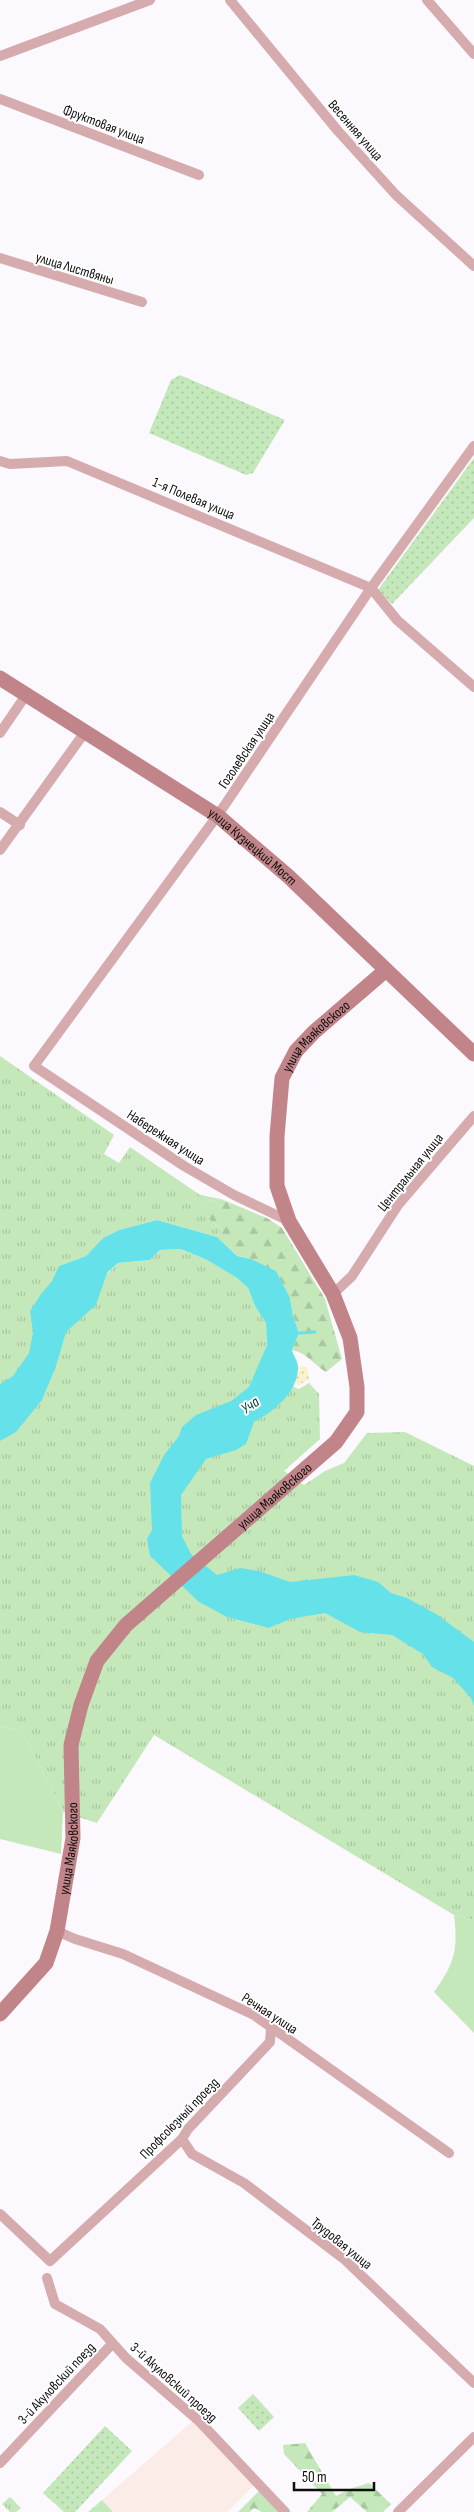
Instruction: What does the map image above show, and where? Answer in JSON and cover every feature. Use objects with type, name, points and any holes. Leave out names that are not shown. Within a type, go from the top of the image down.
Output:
[{"type":"street","points":[[0,56],[150,0]]},
{"type":"street","name":"Весенняя улица","points":[[230,0],[338,131],[396,195],[474,266]]},
{"type":"street","points":[[427,0],[474,54]]},
{"type":"street","name":"Фруктовая улица","points":[[0,99],[199,175]]},
{"type":"street","name":"улица Листвяны","points":[[0,258],[142,302]]},
{"type":"street","name":"Гоголевская улица","points":[[34,1066],[218,816],[371,588],[474,446]]},
{"type":"street","name":"1-я Полевая улица","points":[[0,461],[10,464],[67,461],[371,588]]},
{"type":"street","points":[[371,588],[397,620],[474,687]]},
{"type":"street","name":"улица Кузнецкий Мост","points":[[0,678],[218,816],[288,876],[474,1054]]},
{"type":"street","points":[[0,733],[26,695]]},
{"type":"street","points":[[0,850],[20,825],[85,732]]},
{"type":"street","points":[[0,812],[20,825]]},
{"type":"street","name":"улица Маяковского","points":[[0,2014],[46,1963],[58,1931],[73,1838],[71,1745],[81,1705],[97,1661],[126,1626],[162,1592],[336,1442],[357,1412],[357,1387],[350,1338],[333,1294],[289,1221],[277,1186],[277,1136],[282,1078],[296,1051],[314,1032],[386,970]]},
{"type":"street","name":"Набережная улица","points":[[34,1066],[184,1166],[234,1195],[289,1221]]},
{"type":"street","name":"Центральная улица","points":[[333,1294],[352,1276],[398,1205],[474,1116]]},
{"type":"street","name":"Речная улица","points":[[58,1931],[75,1939],[123,1954],[254,2015],[449,2153]]},
{"type":"street","name":"Профсоюзный проезд","points":[[0,2214],[50,2261],[182,2139],[188,2129],[270,2042],[271,2028]]},
{"type":"street","name":"Трудовая улица","points":[[182,2139],[192,2154],[244,2183],[344,2259],[474,2383]]},
{"type":"street","name":"3-й Акуловский проезд","points":[[47,2278],[55,2304],[100,2330],[112,2344],[199,2421],[285,2512]]},
{"type":"street","name":"3-й Акуловский поезд","points":[[0,2463],[112,2344]]},
{"type":"street","points":[[398,2512],[474,2437]]},
{"type":"shaded area","points":[[193,2421],[254,2485],[227,2512],[113,2512],[102,2500]]},
{"type":"green space","points":[[180,375],[285,420],[253,473],[246,475],[149,433],[171,380]]},
{"type":"green space","points":[[474,458],[474,518],[392,604],[378,590]]},
{"type":"green space","points":[[0,1056],[114,1135],[104,1154],[119,1163],[130,1147],[200,1195],[221,1199],[205,1202],[212,1222],[221,1228],[217,1237],[157,1220],[119,1230],[103,1238],[86,1256],[59,1266],[108,1273],[118,1263],[150,1260],[160,1250],[181,1249],[207,1260],[237,1278],[248,1288],[255,1306],[266,1323],[267,1345],[257,1371],[299,1389],[309,1383],[319,1394],[320,1439],[284,1471],[304,1485],[325,1471],[344,1463],[367,1433],[405,1432],[474,1466],[474,1920],[454,1915],[154,1735],[97,1823],[63,1812],[22,1731],[0,1726]]},
{"type":"green space","points":[[221,1199],[267,1218],[282,1228],[325,1299],[342,1359],[326,1372],[306,1356],[292,1350],[299,1333],[293,1316],[290,1298],[251,1259],[237,1256],[217,1237],[221,1228],[212,1222],[202,1211],[205,1202]]},
{"type":"green space","points":[[0,1726],[22,1731],[63,1812],[61,1854],[0,1839]]},
{"type":"green space","points":[[454,1915],[474,1920],[474,2033],[434,1992],[451,1964],[456,1938]]},
{"type":"green space","points":[[253,2394],[274,2417],[259,2431],[238,2408]]},
{"type":"green space","points":[[105,2426],[132,2451],[75,2512],[64,2512],[43,2493]]},
{"type":"green space","points":[[305,2443],[336,2496],[349,2489],[369,2483],[391,2504],[383,2512],[367,2512],[350,2497],[332,2512],[307,2512],[322,2494],[284,2454],[283,2445]]},
{"type":"green space","points":[[260,2490],[281,2512],[262,2512],[254,2508],[250,2512],[238,2512]]},
{"type":"green space","points":[[10,2497],[21,2508],[16,2512],[10,2512],[2,2504]]},
{"type":"green space","points":[[102,2500],[113,2512],[88,2512]]},
{"type":"sand","points":[[299,1367],[307,1368],[309,1379],[298,1386],[296,1377]]},
{"type":"water","name":"Уча","points":[[157,1220],[217,1237],[237,1256],[251,1259],[276,1271],[290,1298],[293,1316],[299,1333],[292,1350],[298,1367],[297,1378],[289,1394],[269,1413],[254,1422],[246,1444],[236,1450],[206,1459],[181,1495],[182,1536],[191,1554],[217,1575],[240,1568],[259,1571],[290,1582],[354,1575],[378,1582],[391,1593],[407,1598],[436,1614],[474,1642],[474,1706],[471,1698],[453,1678],[432,1667],[423,1654],[392,1635],[360,1632],[325,1613],[290,1619],[269,1628],[227,1617],[199,1602],[150,1556],[147,1539],[152,1530],[150,1483],[164,1455],[179,1436],[182,1427],[196,1415],[231,1401],[249,1387],[267,1345],[266,1323],[255,1306],[248,1288],[237,1278],[207,1260],[181,1249],[160,1250],[150,1260],[118,1263],[107,1273],[96,1305],[66,1332],[56,1366],[42,1400],[16,1432],[0,1441],[0,1384],[13,1376],[29,1353],[33,1333],[30,1311],[52,1281],[59,1266],[86,1256],[103,1238],[119,1230]]},
{"type":"waterway","points":[[299,1333],[315,1332]]}]
